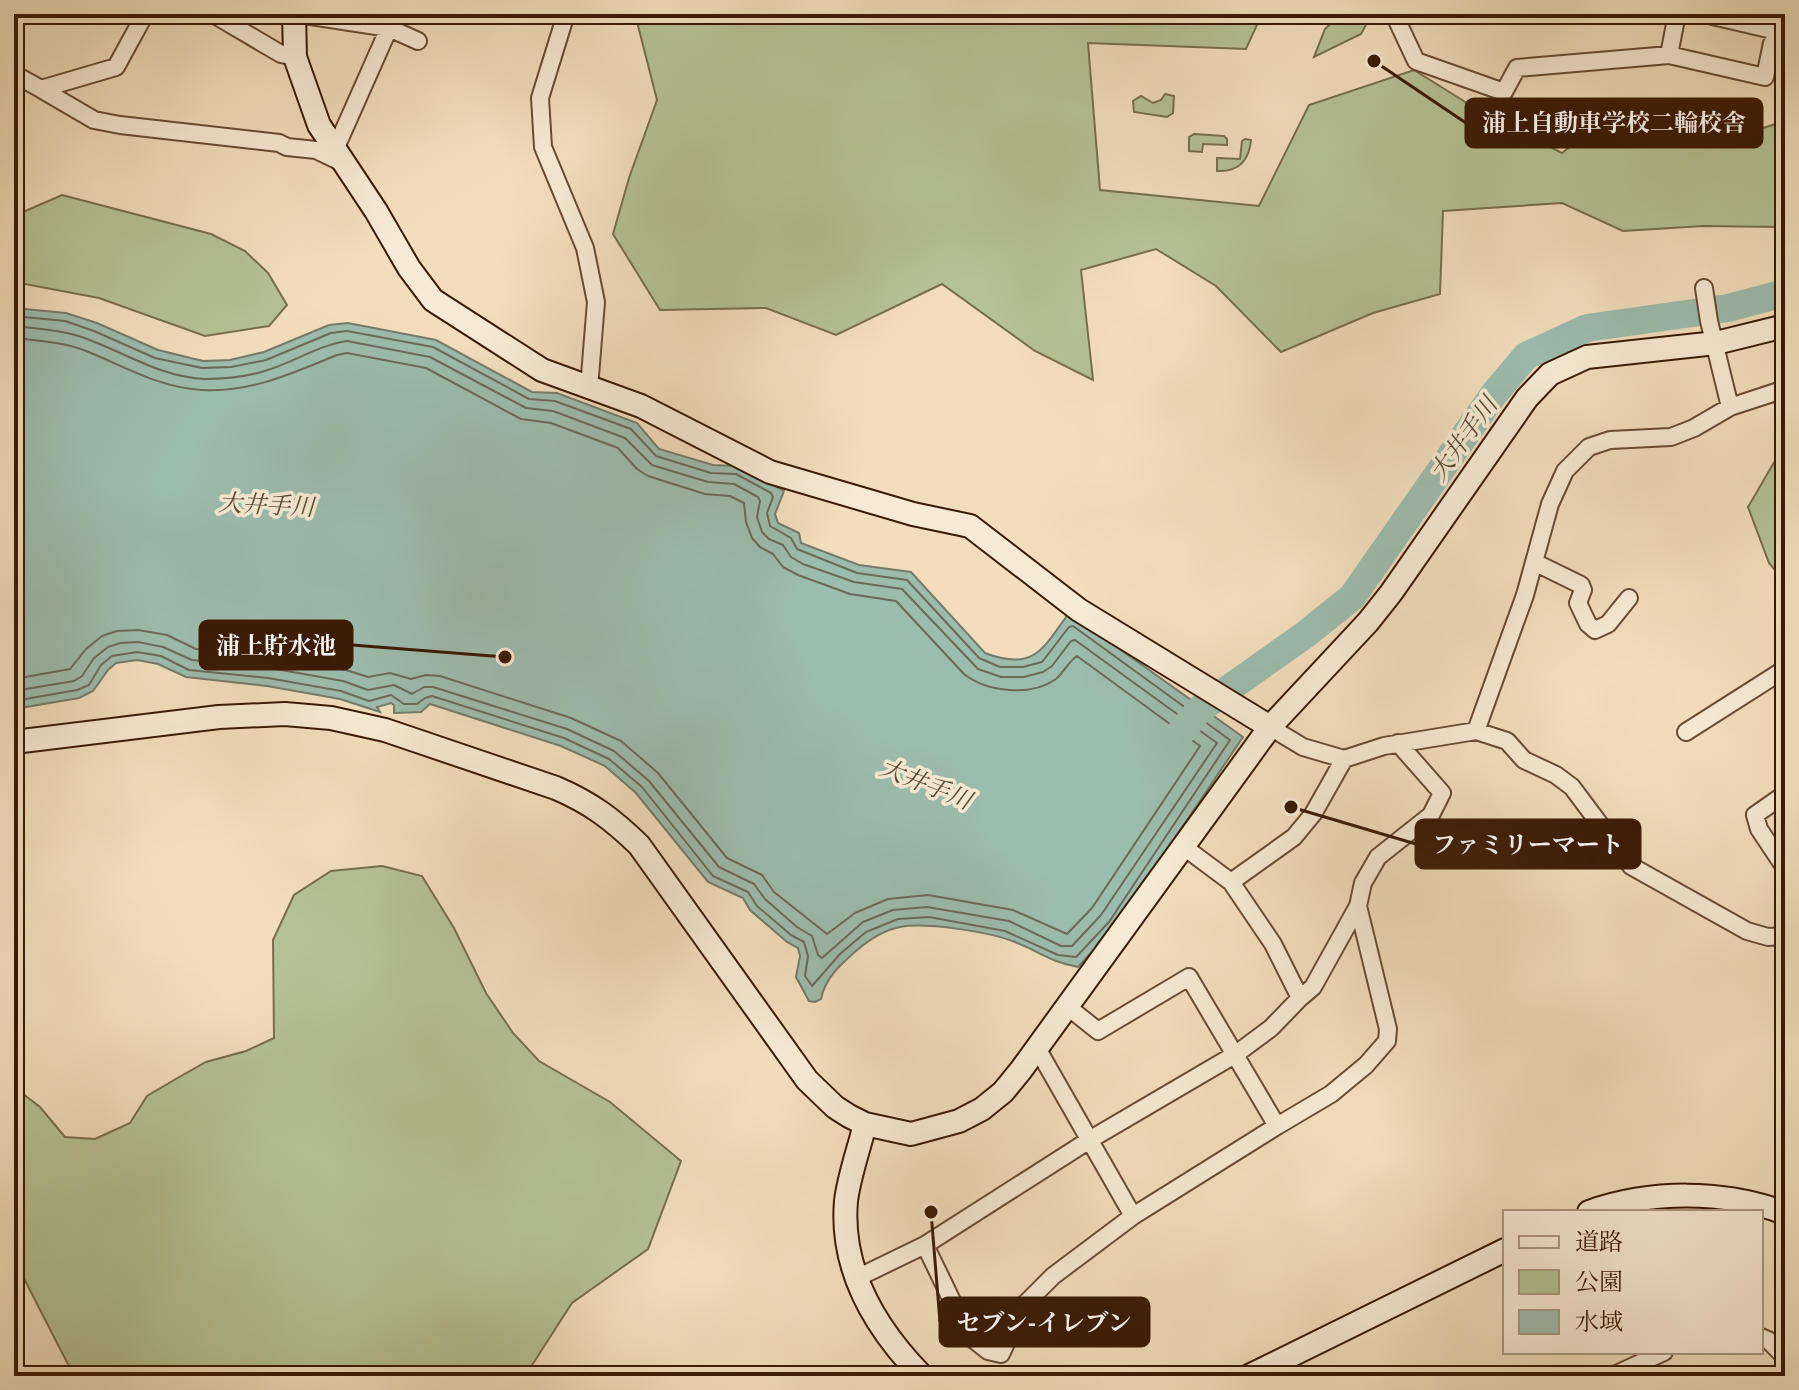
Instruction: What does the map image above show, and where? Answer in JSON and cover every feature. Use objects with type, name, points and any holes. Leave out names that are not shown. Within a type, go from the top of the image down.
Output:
[{"type":"street","points":[[41,89],[116,67],[145,14]]},
{"type":"street","points":[[213,14],[281,54],[295,57]]},
{"type":"street","points":[[418,41],[389,28],[296,14],[295,57],[311,106],[338,157],[433,300],[542,370],[641,406],[770,472],[883,506],[970,526],[1079,610],[1303,747],[1344,759],[1398,743],[1476,731],[1507,741],[1524,760],[1556,775],[1572,787],[1631,866],[1747,931],[1768,937],[1785,936]]},
{"type":"street","points":[[566,14],[540,98],[542,135],[543,147],[585,248],[596,302],[589,388]]},
{"type":"street","points":[[1394,14],[1416,61],[1504,92],[1517,68],[1669,55],[1765,77],[1778,38],[1704,14]]},
{"type":"street","points":[[1669,55],[1677,14]]},
{"type":"street","points":[[338,157],[389,28]]},
{"type":"street","points":[[14,74],[94,120],[279,143],[338,157]]},
{"type":"street","points":[[1704,288],[1730,407]]},
{"type":"street","points":[[14,742],[219,717],[285,714],[331,718],[385,730],[556,788],[608,816],[639,845],[807,1080],[835,1107],[865,1124],[911,1134],[959,1121],[982,1109],[1003,1092],[1270,727],[1384,603],[1518,410],[1550,374],[1587,357],[1716,343],[1785,326]]},
{"type":"street","points":[[1476,731],[1525,595],[1550,504],[1565,471],[1589,447],[1610,440],[1671,437],[1694,428],[1730,407],[1785,389]]},
{"type":"street","points":[[1534,562],[1581,585],[1580,610],[1595,630],[1608,624],[1629,598]]},
{"type":"street","points":[[1686,732],[1785,669]]},
{"type":"street","points":[[857,1278],[925,1245],[1091,1139],[1236,1054],[1271,1028],[1313,987],[1358,906],[1363,883],[1378,857],[1431,815],[1442,793],[1398,743]]},
{"type":"street","points":[[1231,882],[1294,837],[1313,814],[1344,759]]},
{"type":"street","points":[[1785,794],[1755,815],[1759,829],[1785,868]]},
{"type":"street","points":[[1184,847],[1231,882],[1273,944],[1300,998]]},
{"type":"street","points":[[925,1245],[969,1336],[988,1351],[1001,1354],[1024,1305],[1053,1276],[1133,1216],[1331,1094],[1366,1065],[1387,1041],[1388,1029],[1358,906]]},
{"type":"street","points":[[1068,1007],[1098,1031],[1189,977],[1277,1126]]},
{"type":"street","points":[[1037,1048],[1133,1216]]},
{"type":"street","points":[[865,1124],[846,1199],[846,1241],[857,1278],[879,1325],[922,1376]]},
{"type":"street","points":[[1596,1210],[1622,1202],[1704,1196],[1761,1204],[1785,1213]]},
{"type":"street","points":[[1249,1376],[1503,1251]]},
{"type":"street","points":[[1763,1338],[1785,1357]]},
{"type":"street","points":[[1612,1376],[1660,1354]]},
{"type":"green space","points":[[635,14],[1262,14],[1246,49],[1088,43],[1100,190],[1259,206],[1309,105],[1414,70],[1475,108],[1562,153],[1612,114],[1650,129],[1716,143],[1785,121],[1785,224],[1782,227],[1703,226],[1623,231],[1562,203],[1443,211],[1440,294],[1373,313],[1281,352],[1216,286],[1156,249],[1081,270],[1093,380],[1035,351],[942,284],[836,335],[766,308],[660,310],[613,234],[657,100]]},
{"type":"green space","points":[[1363,14],[1367,23],[1361,34],[1314,57],[1325,29],[1340,15]]},
{"type":"green space","points":[[1165,94],[1174,96],[1173,113],[1167,117],[1134,112],[1133,101],[1141,96],[1153,103]]},
{"type":"green space","points":[[1194,134],[1224,136],[1227,145],[1203,144],[1202,152],[1189,151],[1189,137]]},
{"type":"green space","points":[[1251,140],[1245,160],[1231,170],[1217,171],[1217,158],[1240,159],[1242,141]]},
{"type":"green space","points":[[62,195],[211,234],[245,251],[268,273],[287,305],[269,326],[205,336],[99,298],[14,282],[14,216]]},
{"type":"green space","points":[[1785,456],[1785,582],[1769,563],[1748,507],[1776,459]]},
{"type":"green space","points":[[382,866],[422,876],[454,928],[486,993],[513,1033],[539,1061],[610,1102],[681,1161],[648,1249],[572,1303],[525,1376],[74,1376],[14,1259],[14,1087],[40,1107],[65,1137],[95,1139],[130,1123],[147,1096],[174,1080],[206,1062],[246,1051],[274,1038],[273,940],[294,895],[331,871]]},
{"type":"water","points":[[14,308],[66,313],[158,350],[203,361],[230,360],[264,352],[329,325],[348,323],[436,340],[532,392],[557,393],[637,423],[659,449],[713,465],[739,466],[784,491],[775,514],[778,523],[799,533],[801,543],[859,565],[911,572],[985,653],[1016,660],[1027,658],[1044,646],[1069,613],[1243,737],[1115,927],[1078,967],[990,935],[941,927],[900,927],[888,930],[857,950],[830,978],[821,999],[809,1001],[796,977],[800,956],[798,948],[750,910],[743,898],[708,882],[636,793],[605,766],[561,746],[430,704],[421,712],[394,713],[391,703],[377,707],[380,712],[340,699],[267,686],[186,677],[158,664],[137,660],[116,663],[93,691],[79,698],[14,709]]},
{"type":"waterway","name":"大井手川","points":[[1177,737],[1200,709],[1306,634],[1352,597],[1494,394],[1526,356],[1587,328],[1728,308],[1785,293]]},
{"type":"place","name":"浦上自動車学校二輪校舎","points":[[1374,61]]},
{"type":"place","name":"浦上貯水池","points":[[505,657]]},
{"type":"place","name":"ファミリーマート","points":[[1291,807]]},
{"type":"place","name":"セブン-イレブン","points":[[931,1212]]}]
